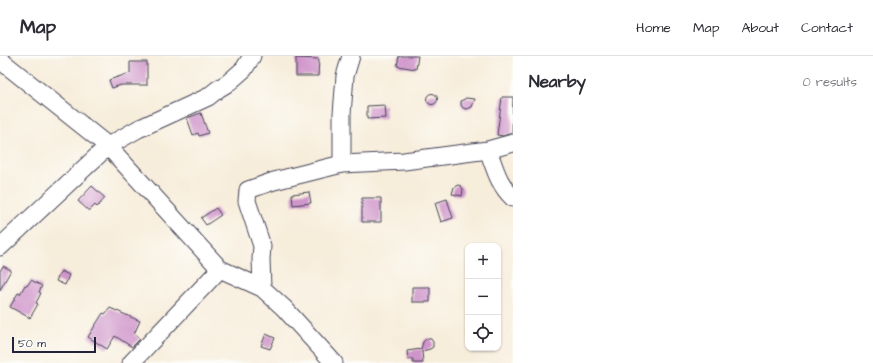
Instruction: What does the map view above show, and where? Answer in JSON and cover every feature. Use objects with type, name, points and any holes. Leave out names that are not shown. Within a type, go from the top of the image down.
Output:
[{"type":"street","points":[[0,247],[108,146],[138,129],[208,97],[218,88],[228,83],[244,69],[252,56]]},
{"type":"street","points":[[342,164],[342,114],[345,76],[351,56]]},
{"type":"street","points":[[0,60],[108,146],[220,269],[262,288],[284,308],[334,363]]},
{"type":"street","points":[[262,288],[262,246],[247,201],[248,190],[274,181],[342,164],[404,161],[488,150],[513,143]]},
{"type":"street","points":[[488,150],[500,183],[513,198]]},
{"type":"street","points":[[131,363],[220,269]]},
{"type":"building","points":[[399,56],[418,56],[416,69],[397,66]]},
{"type":"building","points":[[296,58],[319,59],[318,76],[296,76]]},
{"type":"building","points":[[130,62],[147,62],[147,85],[121,85],[112,88],[109,80],[130,73]]},
{"type":"building","points":[[432,93],[436,95],[438,99],[436,103],[432,105],[428,103],[426,99],[428,95]]},
{"type":"building","points":[[502,97],[513,97],[512,133],[503,136],[497,135]]},
{"type":"building","points":[[466,98],[475,99],[472,107],[467,109],[463,108],[461,105],[461,101]]},
{"type":"building","points":[[385,105],[386,118],[367,119],[367,106]]},
{"type":"building","points":[[201,113],[208,133],[199,136],[198,133],[193,135],[187,118]]},
{"type":"building","points":[[458,185],[463,189],[462,196],[452,194],[454,187]]},
{"type":"building","points":[[92,186],[105,198],[97,207],[95,205],[89,211],[78,201]]},
{"type":"building","points":[[309,192],[311,203],[293,205],[292,194]]},
{"type":"building","points":[[362,198],[381,198],[381,222],[362,222]]},
{"type":"building","points":[[447,199],[453,218],[441,222],[435,203]]},
{"type":"building","points":[[216,208],[221,215],[206,225],[201,218]]},
{"type":"building","points":[[3,266],[11,270],[0,290],[0,271]]},
{"type":"building","points":[[61,271],[69,275],[65,285],[56,281]]},
{"type":"building","points":[[31,280],[42,286],[39,292],[41,293],[36,303],[38,304],[30,318],[10,307],[18,293],[20,294],[25,285],[27,286]]},
{"type":"building","points":[[412,287],[430,287],[430,302],[412,302]]},
{"type":"building","points":[[110,308],[140,321],[134,334],[140,339],[132,347],[115,336],[107,349],[88,337],[103,313],[105,314]]},
{"type":"building","points":[[266,334],[275,338],[270,349],[261,346]]},
{"type":"building","points":[[427,338],[431,339],[433,342],[433,347],[422,351],[423,363],[413,363],[413,359],[408,359],[407,351],[421,349],[423,342]]}]
